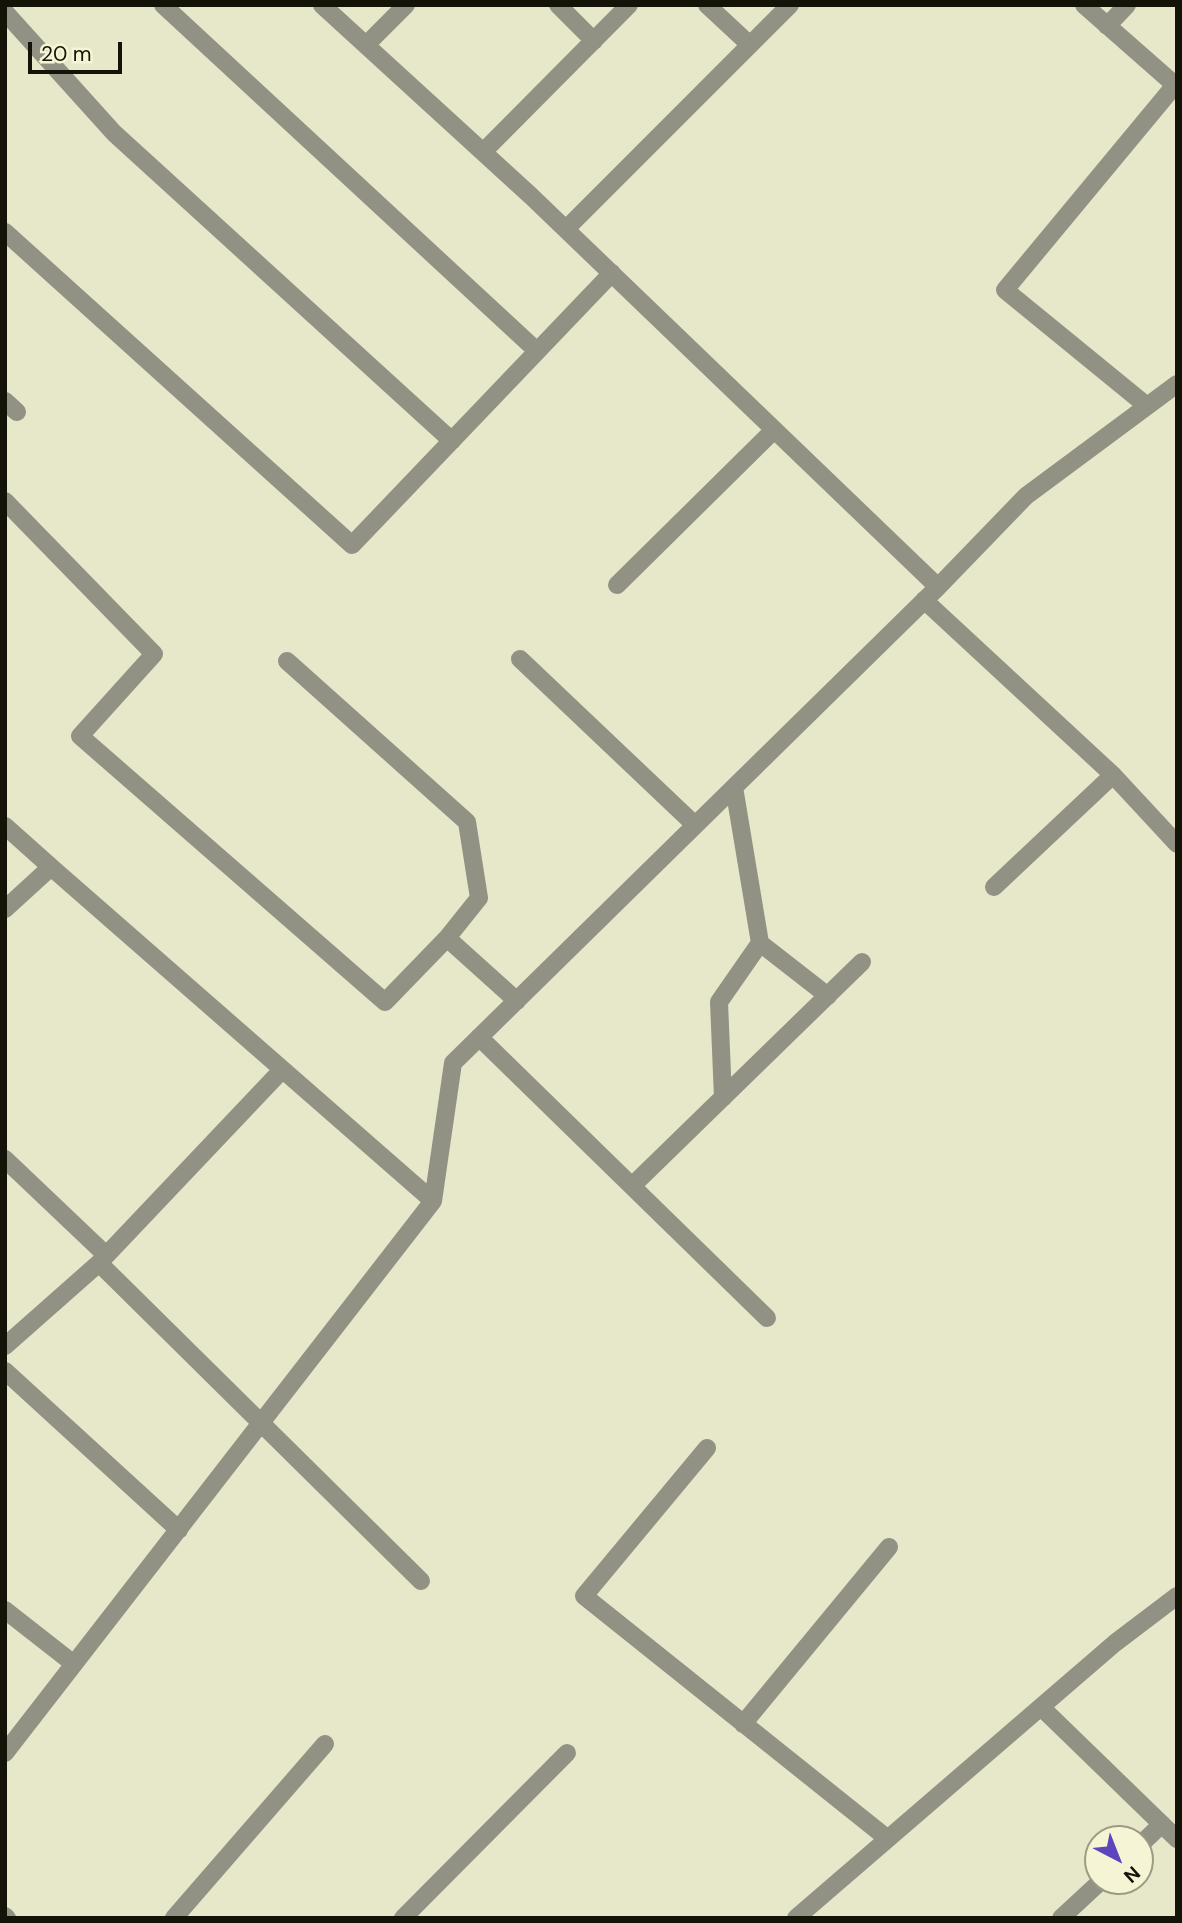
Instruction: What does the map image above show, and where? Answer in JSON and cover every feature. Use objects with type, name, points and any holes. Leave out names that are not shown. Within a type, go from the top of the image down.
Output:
[{"type":"street","points":[[163,5],[537,351]]},
{"type":"street","points":[[322,5],[566,229],[938,587]]},
{"type":"street","points":[[366,45],[406,5]]},
{"type":"street","points":[[558,5],[594,41]]},
{"type":"street","points":[[483,152],[629,5]]},
{"type":"street","points":[[706,5],[750,45]]},
{"type":"street","points":[[566,229],[790,5]]},
{"type":"street","points":[[1084,5],[1175,85],[1005,290],[1147,406]]},
{"type":"street","points":[[1107,26],[1126,5]]},
{"type":"street","points":[[5,12],[114,133],[452,441]]},
{"type":"street","points":[[5,232],[352,545],[612,273]]},
{"type":"street","points":[[5,1753],[433,1201],[453,1063],[938,587],[1026,496],[1177,384]]},
{"type":"street","points":[[617,584],[774,429]]},
{"type":"street","points":[[5,501],[154,654],[80,736],[385,1002],[447,938],[480,898],[467,822],[287,661]]},
{"type":"street","points":[[924,600],[1113,775],[1177,844]]},
{"type":"street","points":[[520,659],[695,825]]},
{"type":"street","points":[[994,887],[1113,775]]},
{"type":"street","points":[[734,787],[760,943],[828,996]]},
{"type":"street","points":[[5,826],[433,1201]]},
{"type":"street","points":[[5,909],[51,867]]},
{"type":"street","points":[[447,938],[517,1001]]},
{"type":"street","points":[[723,1098],[719,1002],[760,943]]},
{"type":"street","points":[[632,1186],[862,962]]},
{"type":"street","points":[[479,1037],[767,1318]]},
{"type":"street","points":[[5,1346],[102,1259],[282,1070]]},
{"type":"street","points":[[5,1159],[261,1424],[421,1581]]},
{"type":"street","points":[[5,1371],[179,1530]]},
{"type":"street","points":[[707,1448],[584,1596],[888,1839]]},
{"type":"street","points":[[743,1724],[889,1547]]},
{"type":"street","points":[[796,1918],[1115,1643],[1177,1596]]},
{"type":"street","points":[[5,1610],[75,1664]]},
{"type":"street","points":[[1042,1708],[1177,1839]]},
{"type":"street","points":[[174,1918],[325,1744]]},
{"type":"street","points":[[403,1918],[567,1754]]},
{"type":"street","points":[[1154,1832],[1162,1824]]},
{"type":"street","points":[[1061,1918],[1086,1895]]}]
